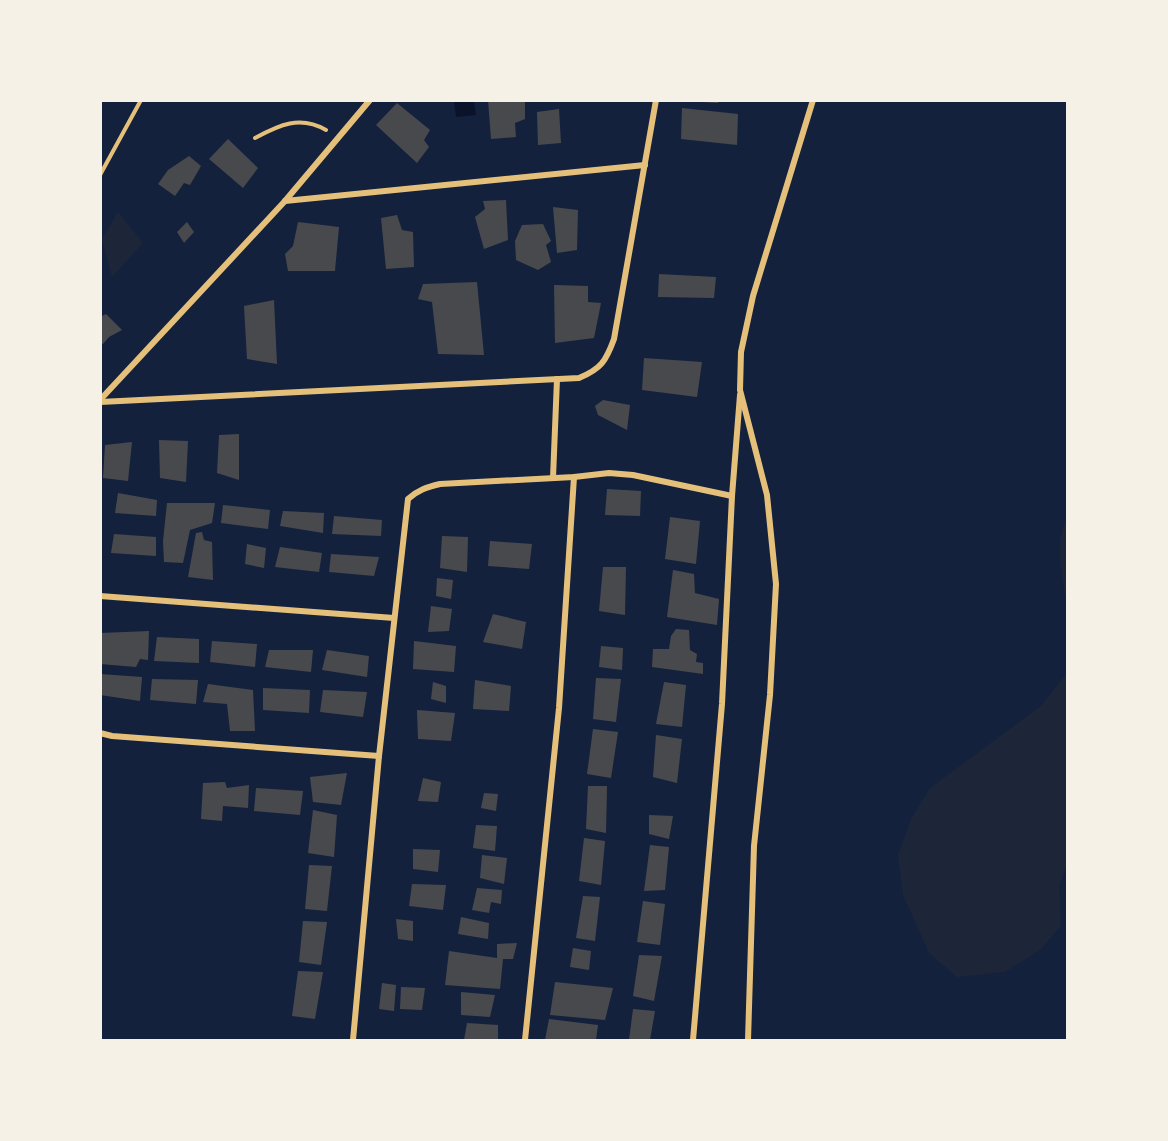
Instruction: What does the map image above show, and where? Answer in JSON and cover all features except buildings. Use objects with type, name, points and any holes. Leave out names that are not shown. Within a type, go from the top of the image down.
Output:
[{"type":"street","points":[[100,401],[285,201],[370,100]]},
{"type":"street","points":[[100,401],[579,378],[595,371],[607,357],[614,339],[656,100]]},
{"type":"street","points":[[693,1041],[722,704],[741,352],[753,296],[813,100]]},
{"type":"street","points":[[285,201],[645,165]]},
{"type":"street","points":[[553,478],[556,379]]},
{"type":"street","points":[[740,390],[766,495],[776,584],[770,694],[754,846],[748,1041]]},
{"type":"street","points":[[353,1041],[379,756],[408,499],[417,491],[440,484],[609,473],[633,475],[732,496]]},
{"type":"street","points":[[525,1041],[559,708],[574,477]]},
{"type":"street","points":[[100,596],[394,618]]},
{"type":"street","points":[[100,733],[112,736],[379,756]]},
{"type":"path","points":[[100,175],[141,100]]},
{"type":"path","points":[[255,138],[284,123],[303,122],[318,125],[338,138]]},
{"type":"shaded area","points":[[454,101],[474,101],[476,115],[456,117]]},
{"type":"shaded area","points":[[118,212],[143,243],[112,277],[102,239]]},
{"type":"shaded area","points":[[1067,519],[1067,605],[1060,550],[1063,528]]},
{"type":"shaded area","points":[[1067,661],[1068,862],[1059,886],[1061,926],[1040,950],[1005,972],[957,977],[929,953],[903,895],[898,855],[911,819],[930,788],[1041,706],[1066,674]]}]
